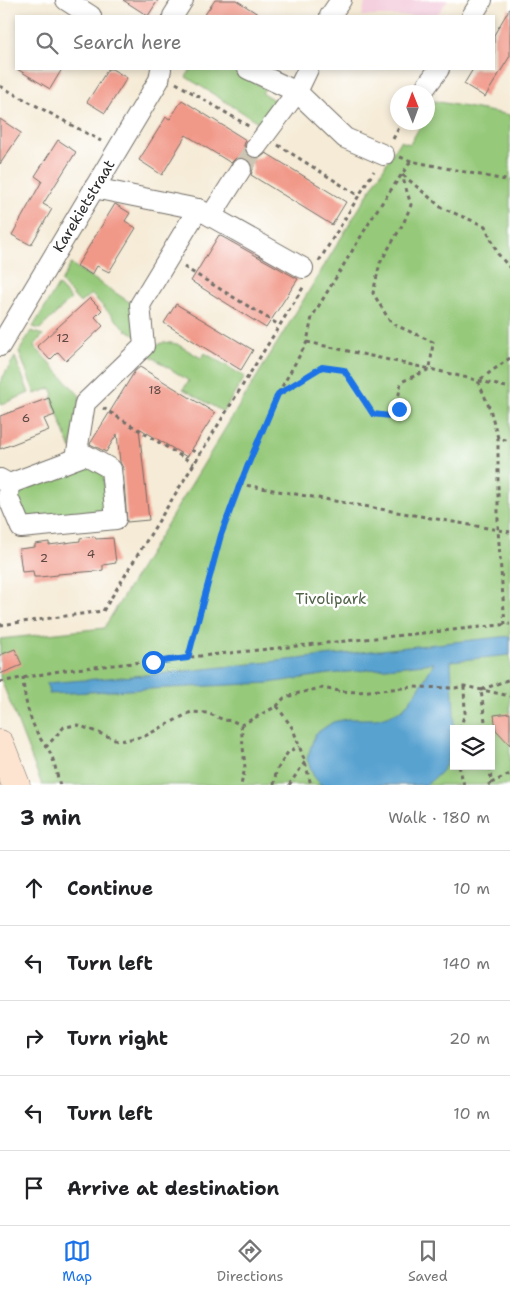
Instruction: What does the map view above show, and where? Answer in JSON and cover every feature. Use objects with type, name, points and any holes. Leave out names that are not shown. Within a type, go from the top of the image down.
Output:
[{"type":"main road","points":[[0,744],[16,785]]},
{"type":"street","points":[[66,0],[90,15]]},
{"type":"street","points":[[174,15],[183,0]]},
{"type":"street","points":[[331,15],[341,0]]},
{"type":"street","points":[[473,15],[482,0]]},
{"type":"street","points":[[250,70],[297,92],[345,138],[384,155]]},
{"type":"street","points":[[256,147],[297,92],[308,70]]},
{"type":"street","points":[[427,85],[438,70]]},
{"type":"street","name":"Karekietstraat","points":[[3,335],[117,150],[160,74]]},
{"type":"street","points":[[76,458],[85,403],[144,346],[140,305],[168,258],[241,169]]},
{"type":"street","points":[[94,188],[205,212],[309,270]]},
{"type":"street","points":[[86,455],[111,469],[116,519],[21,528],[4,482],[86,455]]},
{"type":"path","points":[[0,86],[117,150]]},
{"type":"path","points":[[0,625],[103,611],[279,325],[309,270],[384,155],[398,130]]},
{"type":"path","points":[[188,658],[221,535],[240,484],[278,394],[307,342],[312,317],[377,210],[412,161],[510,181]]},
{"type":"path","points":[[402,175],[442,208],[486,226],[498,254],[510,268]]},
{"type":"path","points":[[402,175],[411,205],[404,222],[380,263],[373,293],[391,324],[433,342],[430,368]]},
{"type":"path","points":[[168,258],[279,325]]},
{"type":"path","points":[[307,342],[430,368],[510,388]]},
{"type":"path","points":[[478,381],[510,358]]},
{"type":"path","points":[[278,394],[322,367],[344,370],[373,414],[390,416],[399,409],[401,382],[430,368]]},
{"type":"path","points":[[478,381],[490,409],[498,438],[498,530],[505,625]]},
{"type":"path","points":[[88,400],[194,464]]},
{"type":"path","points":[[498,438],[510,441]]},
{"type":"path","points":[[192,450],[200,454]]},
{"type":"path","points":[[240,484],[510,532]]},
{"type":"path","points":[[0,682],[65,670],[510,624]]},
{"type":"path","points":[[23,677],[24,695],[32,720],[38,736],[51,751],[55,772],[60,785]]},
{"type":"path","points":[[481,690],[510,679]]},
{"type":"path","points":[[241,725],[277,706],[284,698],[299,692],[321,688],[358,692],[413,687],[455,688],[464,686],[510,696]]},
{"type":"path","points":[[461,725],[465,713],[464,686]]},
{"type":"path","points":[[481,690],[485,725]]},
{"type":"path","points":[[277,706],[294,729],[311,785]]},
{"type":"path","points":[[46,747],[64,727],[78,725],[120,741],[145,736],[190,712],[207,713],[241,725]]},
{"type":"path","points":[[241,725],[245,768],[241,785]]},
{"type":"path","points":[[274,785],[276,772],[288,752],[299,746]]},
{"type":"path","points":[[289,785],[305,762]]},
{"type":"path","points":[[460,770],[464,785]]},
{"type":"path","points":[[490,770],[490,784],[510,774]]},
{"type":"shaded area","points":[[369,0],[448,0],[437,15],[362,15],[365,3]]},
{"type":"green space","points":[[190,70],[236,70],[265,89],[262,93],[274,100],[261,124],[186,77]]},
{"type":"green space","name":"Tivolipark","points":[[435,101],[510,115],[510,785],[42,785],[0,677],[0,639],[104,628],[400,141],[410,144],[418,130],[435,130]]},
{"type":"green space","points":[[71,264],[131,303],[138,338],[127,331],[91,294],[80,303],[61,282]]},
{"type":"green space","points":[[58,285],[71,299],[40,329],[33,327]]},
{"type":"green space","points":[[31,331],[43,335],[34,346],[80,396],[71,449],[51,397],[54,395],[51,388],[35,394],[19,352]]},
{"type":"green space","points":[[164,342],[177,344],[201,358],[205,353],[245,377],[223,412],[183,389],[189,381],[149,355],[154,347]]},
{"type":"green space","points":[[15,357],[29,393],[0,405],[0,382]]},
{"type":"green space","points":[[89,466],[103,474],[107,510],[27,518],[17,495],[19,491]]},
{"type":"water","points":[[510,636],[510,655],[451,661],[454,725],[450,725],[450,753],[443,769],[426,785],[321,785],[313,775],[307,759],[315,734],[333,722],[347,719],[375,719],[388,716],[403,709],[418,690],[434,663],[329,674],[269,683],[49,694],[47,683],[158,674]]},
{"type":"building","points":[[123,0],[158,0],[149,15]]},
{"type":"building","points":[[215,0],[236,0],[259,15],[205,15]]},
{"type":"building","points":[[510,8],[510,56],[485,97],[464,84],[472,70],[495,70],[495,33]]},
{"type":"building","points":[[19,70],[61,70],[50,89]]},
{"type":"building","points":[[107,70],[114,70],[127,78],[105,113],[87,102]]},
{"type":"building","points":[[182,100],[246,140],[244,145],[245,151],[249,157],[254,159],[260,158],[266,153],[346,202],[332,225],[251,175],[252,164],[247,159],[236,158],[231,163],[186,135],[162,175],[139,160],[166,117],[170,119]]},
{"type":"building","points":[[0,119],[21,133],[0,164]]},
{"type":"building","points":[[58,140],[76,152],[43,204],[52,209],[31,245],[12,235],[42,181],[35,176]]},
{"type":"building","points":[[115,204],[130,213],[125,221],[136,228],[109,272],[97,266],[92,275],[77,266]]},
{"type":"building","points":[[219,235],[298,279],[266,328],[191,281]]},
{"type":"building","points":[[90,298],[102,310],[95,317],[103,326],[66,361],[58,352],[50,360],[37,346]]},
{"type":"building","points":[[176,304],[253,350],[241,370],[164,323]]},
{"type":"building","points":[[140,367],[215,413],[187,457],[139,428],[149,520],[127,522],[123,468],[120,462],[117,434],[106,452],[90,444],[135,371]]},
{"type":"building","points":[[49,398],[55,415],[44,419],[49,430],[0,449],[0,416]]},
{"type":"building","points":[[94,536],[96,539],[113,538],[116,563],[103,565],[103,570],[40,577],[34,577],[33,571],[22,572],[19,549],[35,547],[35,544],[49,542],[49,545],[80,541],[80,538]]},
{"type":"building","points":[[15,649],[22,665],[0,674],[0,655]]},
{"type":"building","points":[[510,713],[510,745],[496,730],[494,715]]},
{"type":"tunnel","points":[[241,169],[256,147]]},
{"type":"route","points":[[153,662],[188,658],[221,535],[278,394],[322,367],[344,370],[373,414],[390,416],[399,409]]}]
